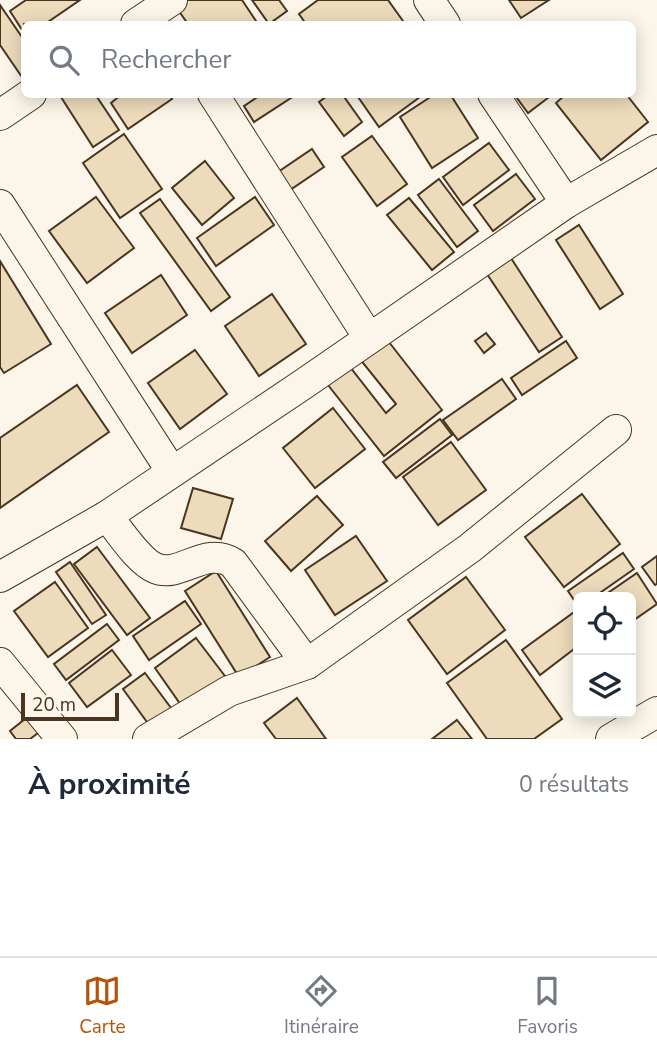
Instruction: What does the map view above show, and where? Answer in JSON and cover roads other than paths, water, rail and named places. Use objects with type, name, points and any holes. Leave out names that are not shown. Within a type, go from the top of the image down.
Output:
[{"type":"street","points":[[429,0],[443,21]]},
{"type":"street","points":[[0,115],[25,98]]},
{"type":"street","points":[[216,98],[369,338]]},
{"type":"street","points":[[496,98],[566,203]]},
{"type":"street","points":[[0,577],[107,516],[566,203],[657,150]]},
{"type":"street","points":[[0,205],[172,471]]},
{"type":"street","points":[[148,739],[229,691],[307,664],[470,548],[616,430]]},
{"type":"street","points":[[107,516],[146,562],[155,568],[165,571],[212,557],[224,557],[233,563],[307,664]]},
{"type":"street","points":[[0,663],[62,739]]},
{"type":"street","points":[[611,739],[657,712]]}]
